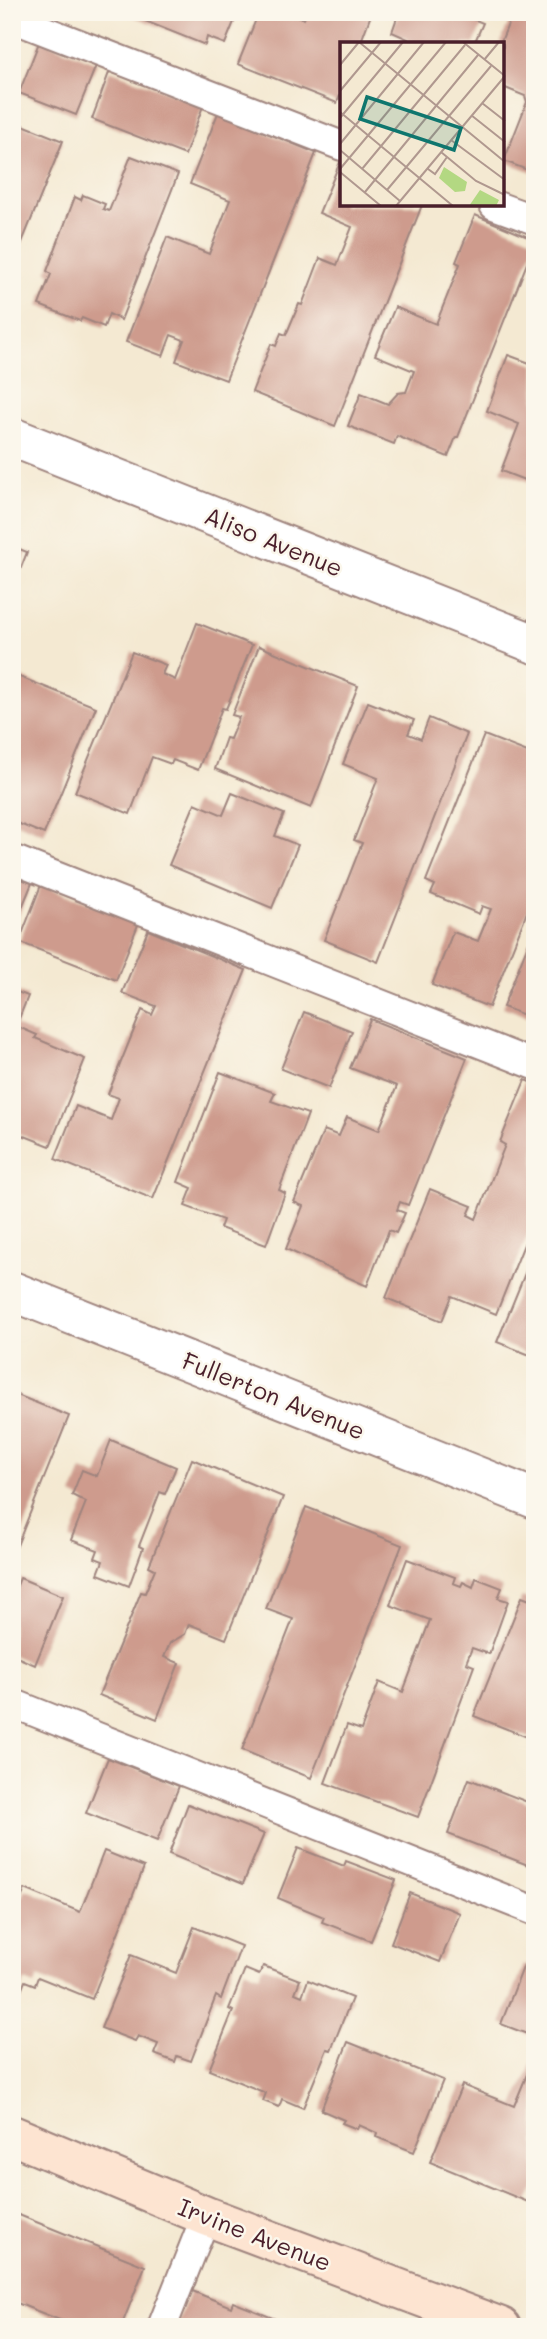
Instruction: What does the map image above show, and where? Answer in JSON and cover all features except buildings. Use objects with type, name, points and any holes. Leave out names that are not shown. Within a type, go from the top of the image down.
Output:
[{"type":"main road","name":"Irvine Avenue","points":[[12,2135],[206,2216],[501,2327]]},
{"type":"street","name":"Aliso Avenue","points":[[12,437],[535,645]]},
{"type":"street","name":"Fullerton Avenue","points":[[12,1291],[535,1499]]},
{"type":"lane","points":[[12,18],[340,145]]},
{"type":"lane","points":[[497,206],[535,220]]},
{"type":"lane","points":[[12,859],[535,1065]]},
{"type":"lane","points":[[12,1703],[535,1911]]},
{"type":"lane","points":[[162,2327],[206,2216]]}]
